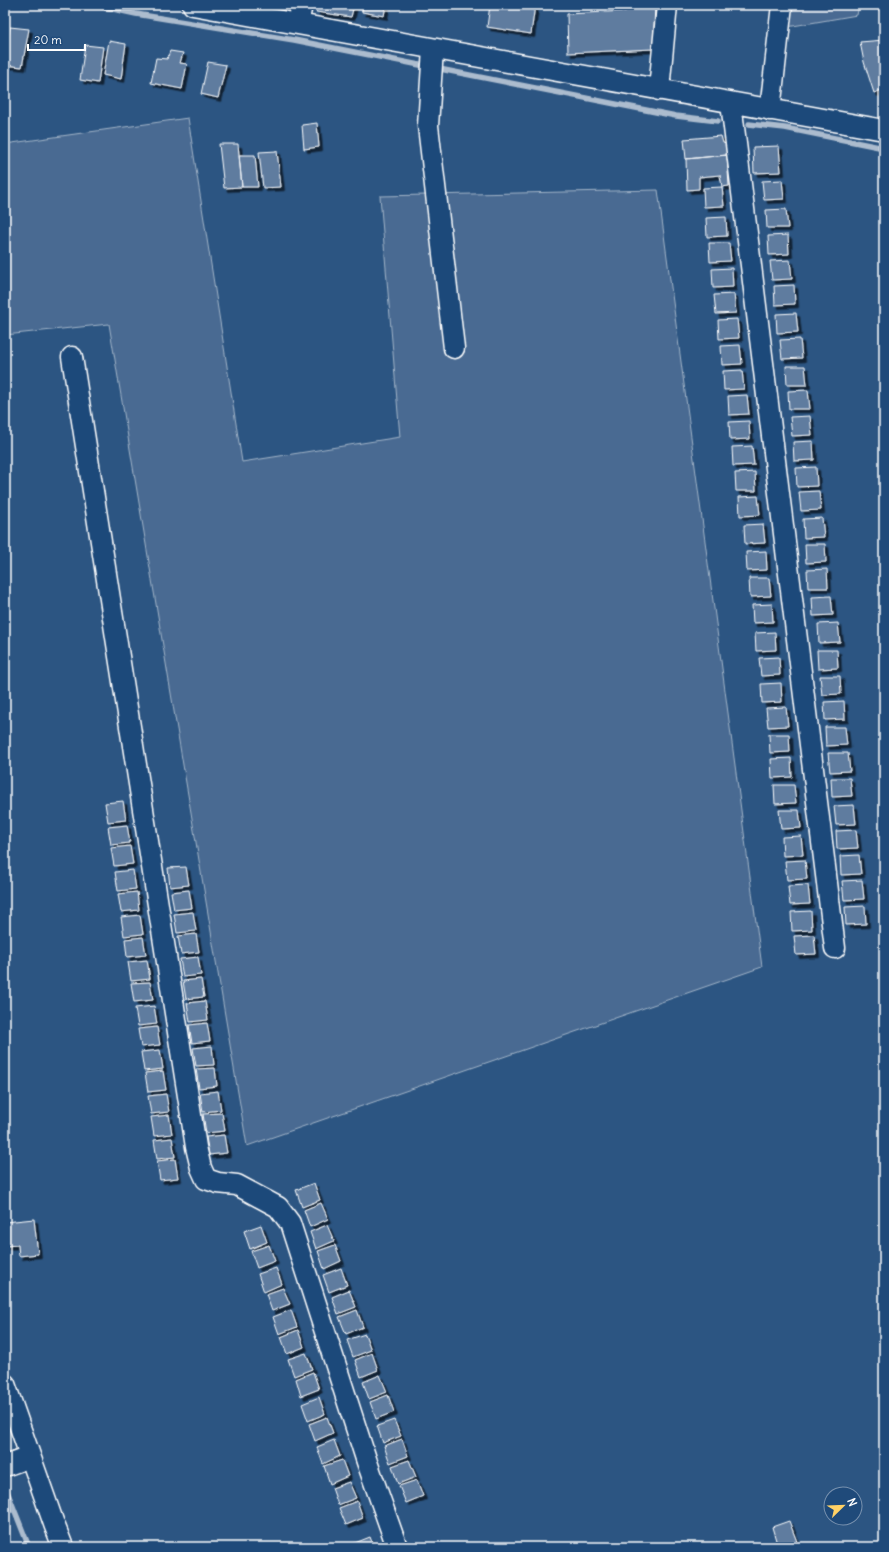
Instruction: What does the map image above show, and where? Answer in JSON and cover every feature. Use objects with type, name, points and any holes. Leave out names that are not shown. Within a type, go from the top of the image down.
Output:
[{"type":"street","points":[[193,5],[300,14],[433,52],[884,130]]},
{"type":"street","points":[[659,90],[667,5]]},
{"type":"street","points":[[770,110],[782,5]]},
{"type":"street","points":[[433,52],[428,126],[454,348]]},
{"type":"street","points":[[731,103],[835,948]]},
{"type":"street","points":[[72,357],[195,1139],[201,1168],[206,1179],[218,1183],[237,1185],[278,1207],[290,1223],[367,1462],[397,1547]]},
{"type":"street","points":[[5,1384],[18,1462],[63,1547]]},
{"type":"shaded area","points":[[790,5],[859,5],[857,15],[787,27]]},
{"type":"shaded area","points":[[188,118],[242,462],[400,437],[380,196],[658,190],[762,967],[247,1146],[109,324],[5,335],[5,144]]},
{"type":"building","points":[[317,5],[354,5],[351,17],[316,12]]},
{"type":"building","points":[[363,5],[386,5],[384,16],[362,12]]},
{"type":"building","points":[[490,5],[535,5],[531,34],[487,27]]},
{"type":"building","points":[[627,5],[655,5],[653,49],[568,53],[567,14],[626,11]]},
{"type":"building","points":[[10,27],[29,29],[22,67],[5,65],[5,54]]},
{"type":"building","points":[[884,40],[884,89],[874,93],[864,62],[860,42]]},
{"type":"building","points":[[109,41],[126,44],[121,79],[103,75]]},
{"type":"building","points":[[85,45],[103,47],[98,83],[80,80]]},
{"type":"building","points":[[170,51],[183,53],[180,63],[187,64],[182,89],[151,83],[156,58],[167,59]]},
{"type":"building","points":[[208,62],[226,65],[218,98],[201,94]]},
{"type":"building","points":[[317,123],[319,147],[304,149],[302,125]]},
{"type":"building","points":[[721,136],[723,143],[726,144],[727,155],[686,159],[684,139]]},
{"type":"building","points":[[219,144],[238,144],[242,187],[224,188]]},
{"type":"building","points":[[779,146],[781,172],[754,173],[753,147]]},
{"type":"building","points":[[277,151],[281,187],[263,188],[259,152]]},
{"type":"building","points":[[239,155],[255,155],[258,187],[242,187]]},
{"type":"building","points":[[727,155],[729,186],[722,187],[720,175],[699,177],[699,189],[687,190],[686,159]]},
{"type":"building","points":[[782,180],[784,199],[764,200],[762,181]]},
{"type":"building","points":[[722,187],[724,206],[704,207],[703,188]]},
{"type":"building","points":[[786,209],[788,228],[767,228],[766,210]]},
{"type":"building","points":[[726,217],[727,236],[707,237],[706,218]]},
{"type":"building","points":[[788,235],[789,254],[769,255],[768,236]]},
{"type":"building","points":[[709,243],[729,243],[731,261],[710,262]]},
{"type":"building","points":[[790,260],[792,279],[772,280],[770,261]]},
{"type":"building","points":[[732,268],[733,287],[713,288],[712,269]]},
{"type":"building","points":[[794,285],[795,304],[775,305],[774,286]]},
{"type":"building","points":[[734,294],[736,313],[716,314],[714,295]]},
{"type":"building","points":[[796,313],[798,332],[777,333],[776,314]]},
{"type":"building","points":[[737,319],[739,338],[719,339],[718,320]]},
{"type":"building","points":[[800,339],[802,358],[782,359],[780,340]]},
{"type":"building","points":[[740,345],[742,364],[722,365],[721,346]]},
{"type":"building","points":[[786,366],[805,366],[807,385],[787,385]]},
{"type":"building","points":[[742,370],[744,389],[724,390],[723,371]]},
{"type":"building","points":[[808,390],[810,409],[789,409],[788,391]]},
{"type":"building","points":[[747,395],[749,414],[729,415],[728,396]]},
{"type":"building","points":[[810,416],[812,435],[792,436],[790,417]]},
{"type":"building","points":[[749,421],[750,439],[730,440],[729,422]]},
{"type":"building","points":[[813,441],[814,460],[794,461],[793,442]]},
{"type":"building","points":[[752,446],[754,465],[733,466],[732,447]]},
{"type":"building","points":[[816,467],[817,486],[797,487],[796,468]]},
{"type":"building","points":[[755,472],[756,491],[736,491],[735,473]]},
{"type":"building","points":[[819,491],[821,510],[801,511],[799,492]]},
{"type":"building","points":[[758,496],[760,515],[740,516],[739,497]]},
{"type":"building","points":[[822,518],[824,537],[804,538],[803,519]]},
{"type":"building","points":[[763,524],[765,543],[745,544],[744,525]]},
{"type":"building","points":[[805,544],[825,544],[826,562],[806,563]]},
{"type":"building","points":[[766,551],[767,570],[747,571],[746,552]]},
{"type":"building","points":[[827,569],[828,588],[808,588],[807,570]]},
{"type":"building","points":[[749,578],[769,578],[771,596],[750,597]]},
{"type":"building","points":[[831,596],[833,615],[813,616],[812,597]]},
{"type":"building","points":[[772,604],[773,622],[753,623],[752,605]]},
{"type":"building","points":[[838,623],[840,642],[819,643],[818,624]]},
{"type":"building","points":[[775,632],[776,650],[756,651],[755,633]]},
{"type":"building","points":[[817,650],[837,650],[838,668],[818,669]]},
{"type":"building","points":[[779,657],[780,675],[761,676],[759,658]]},
{"type":"building","points":[[820,676],[840,676],[841,694],[822,695]]},
{"type":"building","points":[[781,683],[782,702],[762,703],[761,684]]},
{"type":"building","points":[[844,701],[845,719],[825,720],[824,702]]},
{"type":"building","points":[[786,707],[788,726],[768,727],[766,708]]},
{"type":"building","points":[[825,727],[845,727],[847,745],[826,746]]},
{"type":"building","points":[[769,734],[789,734],[790,752],[770,753]]},
{"type":"building","points":[[828,753],[848,753],[850,771],[830,772]]},
{"type":"building","points":[[791,758],[792,777],[772,778],[771,759]]},
{"type":"building","points":[[831,778],[850,778],[852,796],[832,797]]},
{"type":"building","points":[[774,785],[794,785],[796,803],[775,804]]},
{"type":"building","points":[[123,801],[126,820],[108,822],[105,803]]},
{"type":"building","points":[[854,805],[856,824],[836,825],[834,806]]},
{"type":"building","points":[[779,810],[799,810],[801,828],[781,829]]},
{"type":"building","points":[[127,825],[130,843],[111,845],[108,827]]},
{"type":"building","points":[[856,830],[858,848],[837,849],[836,831]]},
{"type":"building","points":[[801,836],[803,855],[783,856],[782,837]]},
{"type":"building","points":[[130,846],[133,864],[114,866],[111,848]]},
{"type":"building","points":[[859,855],[861,874],[841,875],[840,856]]},
{"type":"building","points":[[805,860],[807,879],[787,880],[785,861]]},
{"type":"building","points":[[186,867],[189,885],[170,887],[168,868]]},
{"type":"building","points":[[133,870],[136,889],[118,891],[115,872]]},
{"type":"building","points":[[862,880],[864,899],[844,900],[842,881]]},
{"type":"building","points":[[808,885],[810,904],[790,905],[788,886]]},
{"type":"building","points":[[189,890],[192,908],[174,910],[171,892]]},
{"type":"building","points":[[137,892],[139,910],[121,912],[118,894]]},
{"type":"building","points":[[865,906],[866,924],[846,925],[845,907]]},
{"type":"building","points":[[811,911],[812,930],[792,931],[791,912]]},
{"type":"building","points":[[193,912],[196,931],[177,933],[174,914]]},
{"type":"building","points":[[140,915],[143,934],[124,936],[121,917]]},
{"type":"building","points":[[196,934],[199,952],[181,954],[178,936]]},
{"type":"building","points":[[814,935],[816,954],[796,955],[794,936]]},
{"type":"building","points":[[143,937],[146,955],[127,957],[125,939]]},
{"type":"building","points":[[198,957],[201,975],[183,977],[180,959]]},
{"type":"building","points":[[147,960],[150,979],[131,981],[128,962]]},
{"type":"building","points":[[201,979],[204,997],[186,999],[183,981]]},
{"type":"building","points":[[150,982],[153,1000],[134,1002],[131,983]]},
{"type":"building","points":[[205,1001],[208,1020],[190,1022],[187,1003]]},
{"type":"building","points":[[154,1006],[157,1024],[138,1026],[135,1008]]},
{"type":"building","points":[[207,1023],[210,1041],[192,1043],[189,1025]]},
{"type":"building","points":[[157,1027],[160,1045],[141,1047],[138,1029]]},
{"type":"building","points":[[212,1046],[214,1065],[196,1066],[193,1048]]},
{"type":"building","points":[[160,1050],[163,1069],[144,1071],[141,1052]]},
{"type":"building","points":[[215,1068],[217,1086],[199,1088],[196,1069]]},
{"type":"building","points":[[163,1071],[166,1090],[148,1092],[145,1073]]},
{"type":"building","points":[[218,1091],[221,1110],[203,1112],[200,1093]]},
{"type":"building","points":[[166,1094],[169,1112],[151,1114],[148,1096]]},
{"type":"building","points":[[222,1113],[225,1131],[206,1133],[203,1114]]},
{"type":"building","points":[[169,1115],[172,1134],[154,1136],[151,1117]]},
{"type":"building","points":[[224,1135],[227,1153],[209,1155],[206,1137]]},
{"type":"building","points":[[172,1138],[175,1157],[157,1159],[154,1140]]},
{"type":"building","points":[[175,1159],[178,1178],[160,1180],[157,1161]]},
{"type":"building","points":[[314,1183],[320,1200],[302,1207],[296,1190]]},
{"type":"building","points":[[321,1203],[328,1219],[310,1227],[304,1210]]},
{"type":"building","points":[[34,1219],[38,1254],[19,1256],[18,1245],[5,1246],[5,1222]]},
{"type":"building","points":[[261,1225],[267,1242],[250,1249],[244,1231]]},
{"type":"building","points":[[327,1225],[334,1241],[316,1249],[310,1232]]},
{"type":"building","points":[[269,1245],[275,1261],[257,1268],[251,1251]]},
{"type":"building","points":[[335,1245],[341,1261],[324,1269],[318,1251]]},
{"type":"building","points":[[276,1268],[282,1284],[264,1292],[258,1274]]},
{"type":"building","points":[[341,1268],[347,1285],[329,1292],[323,1275]]},
{"type":"building","points":[[283,1288],[290,1304],[272,1311],[266,1294]]},
{"type":"building","points":[[349,1290],[356,1307],[338,1314],[332,1297]]},
{"type":"building","points":[[291,1310],[297,1327],[279,1334],[273,1317]]},
{"type":"building","points":[[357,1310],[363,1327],[346,1334],[339,1317]]},
{"type":"building","points":[[298,1330],[304,1347],[287,1354],[281,1337]]},
{"type":"building","points":[[365,1334],[371,1350],[353,1357],[347,1340]]},
{"type":"building","points":[[306,1353],[312,1369],[294,1376],[288,1359]]},
{"type":"building","points":[[372,1353],[378,1370],[361,1377],[355,1360]]},
{"type":"building","points":[[313,1372],[319,1389],[301,1396],[296,1379]]},
{"type":"building","points":[[380,1375],[387,1392],[369,1399],[363,1382]]},
{"type":"building","points":[[388,1395],[394,1412],[376,1419],[370,1402]]},
{"type":"building","points":[[319,1397],[325,1414],[308,1421],[302,1404]]},
{"type":"building","points":[[327,1417],[333,1433],[315,1441],[309,1424]]},
{"type":"building","points":[[394,1420],[401,1436],[383,1443],[377,1426]]},
{"type":"building","points":[[402,1439],[408,1456],[390,1463],[384,1446]]},
{"type":"building","points":[[334,1440],[340,1456],[323,1464],[317,1447]]},
{"type":"building","points":[[342,1460],[348,1476],[330,1484],[324,1466]]},
{"type":"building","points":[[409,1460],[416,1477],[398,1484],[392,1466]]},
{"type":"building","points":[[417,1480],[423,1496],[406,1503],[399,1486]]},
{"type":"building","points":[[349,1482],[356,1498],[338,1505],[332,1488]]},
{"type":"building","points":[[357,1501],[363,1518],[346,1525],[339,1508]]},
{"type":"building","points":[[789,1521],[799,1547],[778,1547],[772,1527]]},
{"type":"building","points":[[370,1537],[374,1547],[351,1547],[350,1545]]},
{"type":"waterway","points":[[95,5],[136,14],[294,40],[676,116],[718,121]]},
{"type":"waterway","points":[[749,124],[785,128],[884,148]]},
{"type":"waterway","points":[[5,1486],[29,1547]]},
{"type":"waterway","points":[[5,1510],[14,1510]]}]
